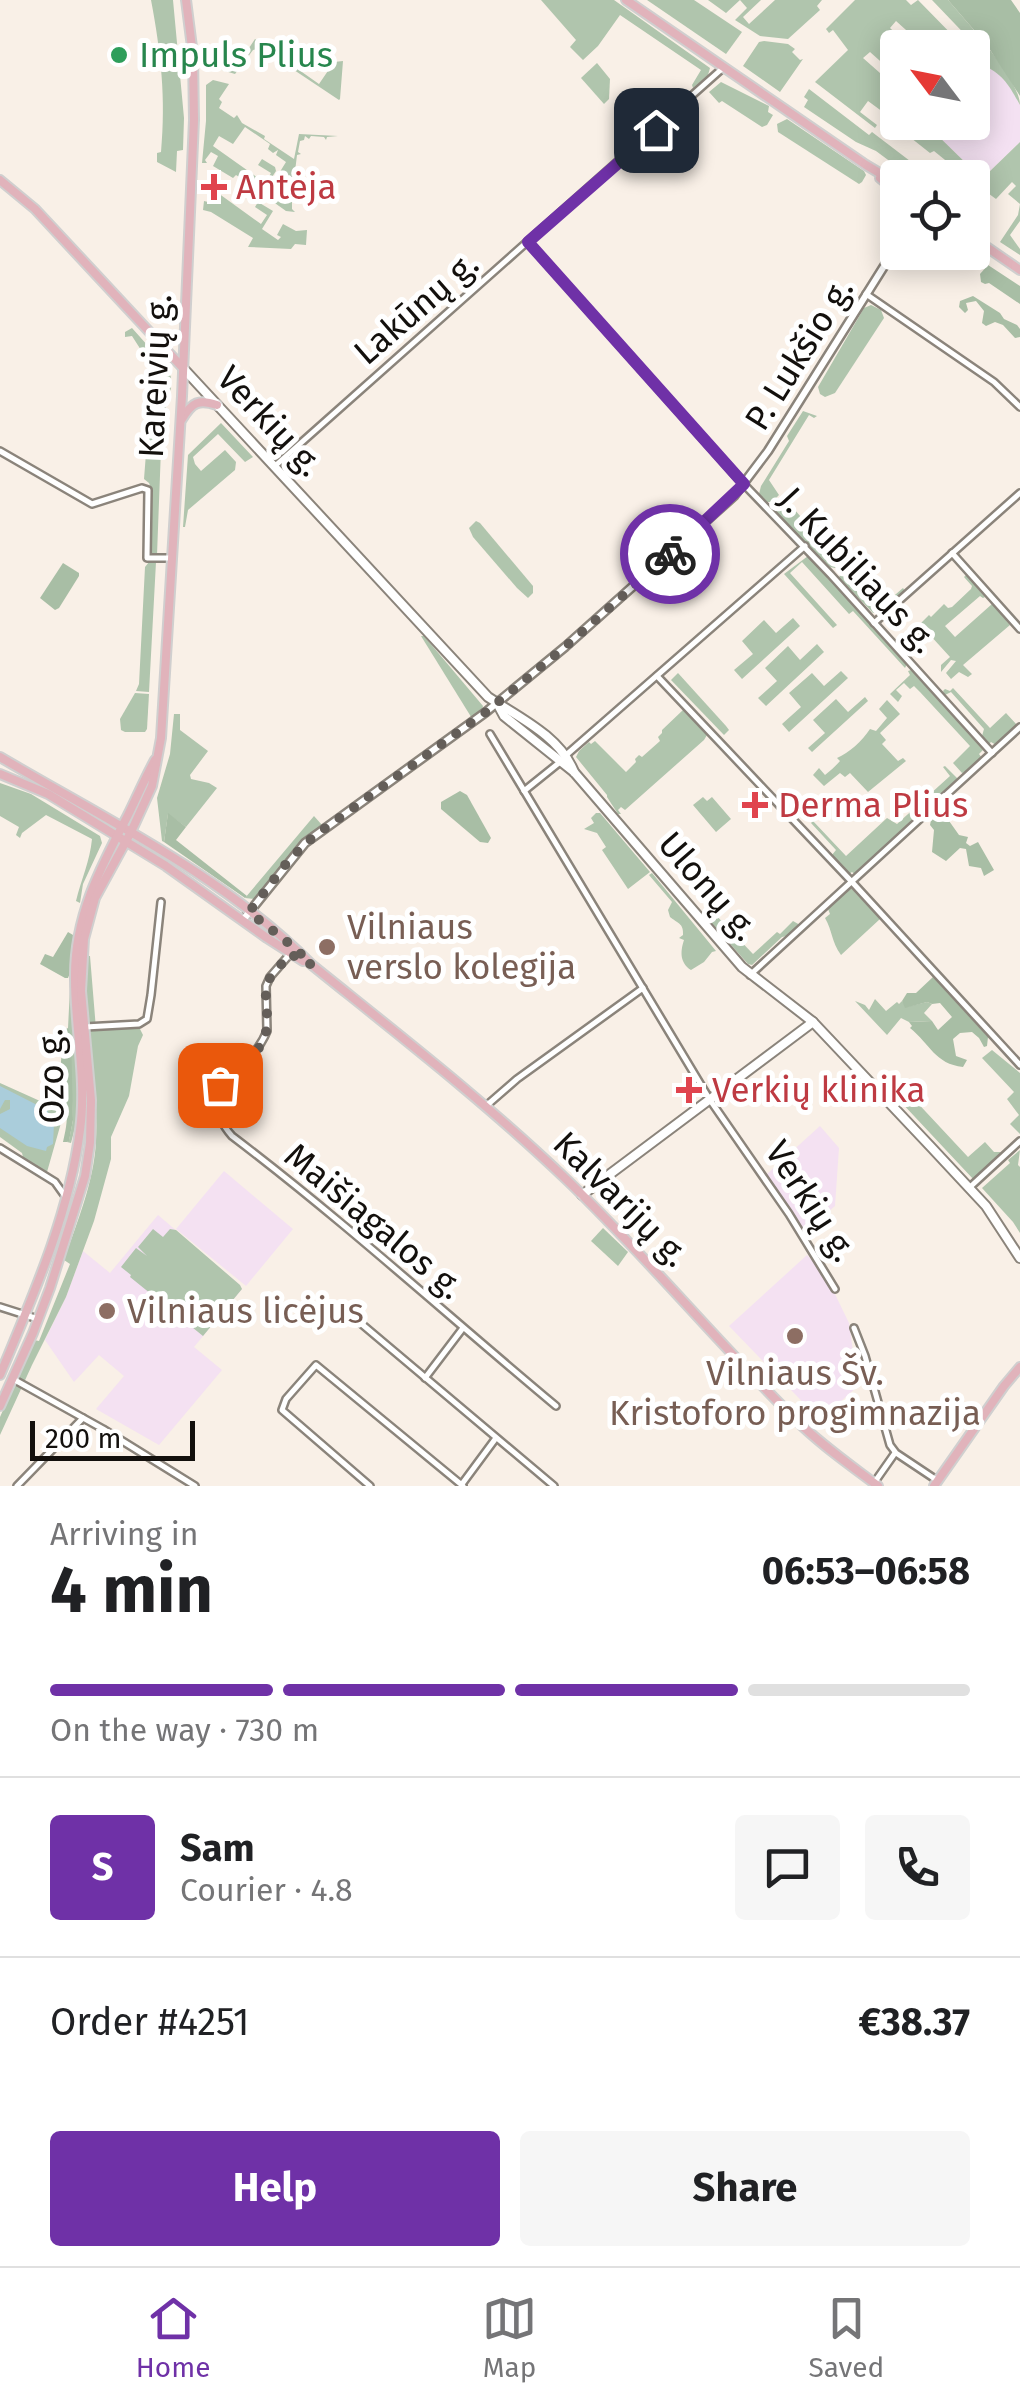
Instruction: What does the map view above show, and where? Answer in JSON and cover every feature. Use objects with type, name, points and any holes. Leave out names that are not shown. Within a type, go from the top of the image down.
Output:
[{"type":"main road","name":"Kareivių g.","points":[[126,842],[152,786],[163,716],[194,120],[193,55],[186,0]]},
{"type":"main road","points":[[626,0],[880,173]]},
{"type":"main road","points":[[866,165],[880,177]]},
{"type":"main road","name":"Verkių g.","points":[[0,180],[35,208],[477,686],[497,703]]},
{"type":"main road","points":[[990,250],[1020,270]]},
{"type":"main road","points":[[162,345],[176,347],[185,334]]},
{"type":"main road","points":[[180,423],[196,402],[217,405]]},
{"type":"main road","name":"Ulonų g.","points":[[497,703],[504,716],[562,759],[750,974],[813,1022],[992,1214],[1020,1258]]},
{"type":"main road","name":"Kareivių g.","points":[[116,836],[158,756]]},
{"type":"main road","name":"Kalvarijų g.","points":[[0,758],[132,832],[246,916],[290,954],[312,965]]},
{"type":"main road","name":"Kalvarijų g.","points":[[0,774],[38,789],[295,948],[486,1107],[582,1195],[795,1418],[876,1484]]},
{"type":"main road","name":"Ozo g.","points":[[0,1374],[72,1176],[82,1123],[82,1067],[74,982],[78,938],[92,884],[116,836]]},
{"type":"main road","name":"Ozo g.","points":[[0,1406],[38,1319],[88,1160],[91,1100],[81,970],[87,925],[104,880],[126,842]]},
{"type":"main road","points":[[582,1195],[813,1022]]},
{"type":"main road","points":[[936,1483],[1020,1367]]},
{"type":"street","name":"Lakūnų g.","points":[[275,466],[724,67]]},
{"type":"street","name":"J. Kubiliaus g.","points":[[528,242],[992,753]]},
{"type":"street","name":"P. Lukšio g.","points":[[246,916],[289,860],[313,837],[497,703],[631,589],[744,484],[881,270]]},
{"type":"street","points":[[866,294],[994,382],[1020,407]]},
{"type":"street","points":[[0,451],[92,504],[142,488],[148,490],[147,558],[172,558]]},
{"type":"street","points":[[874,623],[1020,493]]},
{"type":"street","points":[[524,791],[805,546]]},
{"type":"street","points":[[952,554],[1020,629]]},
{"type":"street","points":[[657,676],[1020,1065]]},
{"type":"street","points":[[750,974],[1020,727]]},
{"type":"street","name":"Verkių g.","points":[[490,734],[710,1100],[790,1214],[835,1289]]},
{"type":"street","points":[[85,1027],[139,1024],[146,1020],[162,902]]},
{"type":"street","name":"Maišiagalos g.","points":[[290,954],[266,986],[264,1038],[244,1066],[218,1088],[221,1122],[232,1136],[311,1196],[556,1406]]},
{"type":"street","points":[[486,1107],[517,1079],[643,988]]},
{"type":"street","points":[[969,1188],[1020,1141]]},
{"type":"street","points":[[0,1148],[55,1182],[66,1197]]},
{"type":"street","points":[[55,1182],[72,1176]]},
{"type":"street","points":[[0,1306],[38,1319]]},
{"type":"street","points":[[351,1316],[554,1486]]},
{"type":"street","points":[[425,1378],[463,1328]]},
{"type":"street","points":[[854,1328],[890,1445],[936,1483]]},
{"type":"street","points":[[370,1486],[282,1410],[286,1399],[316,1365],[462,1485],[496,1438]]},
{"type":"street","points":[[12,1378],[196,1486]]},
{"type":"street","points":[[17,1486],[83,1418]]},
{"type":"street","points":[[876,1484],[896,1452]]},
{"type":"shaded area","points":[[990,69],[1009,85],[1020,105],[1020,142],[990,171],[990,160],[963,160],[942,140],[990,140]]},
{"type":"shaded area","points":[[820,1126],[839,1148],[835,1206],[804,1232],[767,1174]]},
{"type":"shaded area","points":[[224,1171],[293,1229],[246,1286],[176,1229]]},
{"type":"shaded area","points":[[158,1215],[242,1289],[194,1347],[222,1370],[159,1445],[96,1409],[124,1376],[99,1355],[74,1382],[45,1340],[83,1251],[110,1273]]},
{"type":"shaded area","name":"Vilniaus Šv. Kristoforo progimnazija","points":[[807,1255],[820,1269],[849,1323],[858,1386],[820,1420],[729,1326]]},
{"type":"green space","points":[[151,0],[173,0],[184,118],[183,150],[177,151],[176,172],[157,162],[157,153],[161,152],[163,94]]},
{"type":"green space","points":[[541,0],[614,0],[710,68],[708,75],[693,88],[701,70],[620,15],[583,60],[570,47],[576,40]]},
{"type":"green space","points":[[647,0],[694,0],[742,32],[726,54]]},
{"type":"green space","points":[[708,0],[740,0],[726,13]]},
{"type":"green space","points":[[740,0],[761,0],[743,17],[749,24],[775,0],[822,0],[817,6],[820,10],[788,39],[760,36],[735,20],[747,8]]},
{"type":"green space","points":[[855,0],[906,0],[911,5],[918,0],[947,30],[906,30],[896,21],[892,30],[880,30],[880,61],[870,52],[863,58],[880,73],[880,110],[868,101],[860,112],[877,125],[875,128],[815,82],[848,50],[833,30],[829,33],[826,29]]},
{"type":"green space","points":[[932,0],[948,0],[974,30],[961,30]]},
{"type":"green space","points":[[948,0],[1011,0],[1020,13],[1020,96],[990,50],[990,30],[974,30]]},
{"type":"green space","points":[[255,39],[319,84],[334,62],[343,61],[340,99],[261,48],[253,50],[235,74],[215,68],[220,56],[237,66]]},
{"type":"green space","points":[[759,42],[788,44],[803,59],[780,92],[743,66]]},
{"type":"green space","points":[[990,50],[1011,81],[1020,105],[1009,86],[990,69]]},
{"type":"green space","points":[[597,63],[610,79],[609,99],[604,104],[581,78]]},
{"type":"green space","points":[[213,80],[229,84],[219,99],[219,108],[234,118],[237,115],[242,123],[294,159],[299,134],[338,136],[326,140],[305,136],[300,141],[292,196],[296,197],[292,199],[295,212],[286,211],[265,196],[286,162],[276,155],[278,150],[273,153],[268,149],[270,144],[245,127],[233,144],[219,136],[213,146],[265,183],[271,173],[258,165],[262,159],[275,167],[262,192],[213,166],[218,156],[211,152],[207,163],[202,163],[206,85]]},
{"type":"green space","points":[[721,82],[769,106],[768,112],[773,115],[767,125],[762,127],[722,101],[719,103],[709,92]]},
{"type":"green space","points":[[809,89],[909,160],[888,160],[856,142],[804,107],[808,100],[804,97]]},
{"type":"green space","points":[[787,119],[864,171],[862,182],[859,184],[778,132],[777,124]]},
{"type":"green space","points":[[914,140],[942,140],[963,160],[945,160],[934,151],[930,153]]},
{"type":"green space","points":[[1020,142],[1020,204],[1008,194],[1016,186],[1012,182],[996,199],[990,195],[990,171]]},
{"type":"green space","points":[[218,193],[261,224],[267,215],[255,207],[258,202],[273,211],[262,229],[278,240],[283,224],[296,231],[307,230],[306,245],[295,244],[291,249],[248,247],[253,238],[203,210],[204,201],[212,203]]},
{"type":"green space","points":[[1020,204],[1020,221],[1010,235],[1020,255],[1000,242],[1018,215]]},
{"type":"green space","points":[[990,266],[1020,286],[1020,304],[989,283],[981,282],[980,274]]},
{"type":"green space","points":[[973,296],[1017,325],[1020,337],[1015,338],[995,322],[986,326],[982,323],[984,311],[976,301],[966,303],[965,313],[959,307],[960,301]]},
{"type":"green space","points":[[871,305],[881,310],[884,318],[835,393],[825,397],[818,387],[864,308]]},
{"type":"green space","points":[[132,328],[171,377],[162,422],[157,555],[149,550],[152,491],[144,479],[150,402],[158,391],[157,375],[132,336],[125,337],[125,332]]},
{"type":"green space","points":[[803,411],[817,416],[809,415],[769,480],[779,495],[766,502],[759,494],[761,486]]},
{"type":"green space","points":[[221,423],[253,457],[245,462],[218,434],[193,457],[201,471],[225,450],[236,462],[235,470],[188,510],[183,527],[188,455]]},
{"type":"green space","points":[[786,500],[839,560],[835,568],[776,512],[776,507]]},
{"type":"green space","points":[[476,521],[533,586],[528,598],[473,537],[469,528]]},
{"type":"green space","points":[[808,556],[907,664],[905,668],[802,562],[790,573],[837,625],[833,628],[784,574]]},
{"type":"green space","points":[[156,562],[149,692],[136,691],[145,567]]},
{"type":"green space","points":[[63,563],[79,576],[55,610],[40,598]]},
{"type":"green space","points":[[842,569],[847,569],[881,607],[903,588],[905,591],[880,613],[873,613],[839,578]]},
{"type":"green space","points":[[966,575],[985,597],[980,596],[945,626],[955,637],[992,604],[1010,625],[963,665],[972,674],[968,677],[959,672],[951,679],[946,673],[956,661],[951,660],[941,672],[941,665],[950,657],[929,634],[923,638],[916,631],[929,615],[944,604],[952,607],[971,589]]},
{"type":"green space","points":[[793,618],[800,626],[742,679],[734,670],[753,654],[742,641],[764,620],[776,633]]},
{"type":"green space","points":[[421,636],[483,706],[473,720]]},
{"type":"green space","points":[[817,644],[824,652],[766,706],[758,698],[777,681],[765,668],[788,646],[800,660]]},
{"type":"green space","points":[[911,670],[983,750],[979,754],[982,758],[966,772],[962,773],[953,763],[970,746],[920,692],[904,683],[896,690],[902,696],[898,702],[890,694]]},
{"type":"green space","points":[[841,671],[848,678],[789,732],[782,724],[801,707],[789,693],[812,673],[824,686]]},
{"type":"green space","points":[[678,673],[729,730],[724,735],[671,680]]},
{"type":"green space","points":[[953,688],[990,728],[1006,713],[1017,725],[996,745],[989,744],[982,736],[984,729],[951,692],[945,695],[945,689]]},
{"type":"green space","points":[[135,693],[149,694],[147,729],[125,732],[121,730],[120,719]]},
{"type":"green space","points":[[865,697],[868,701],[812,752],[808,748],[825,733],[813,720],[836,699],[848,712]]},
{"type":"green space","points":[[887,700],[900,714],[880,733],[886,740],[882,744],[898,761],[906,761],[868,792],[850,773],[845,777],[840,773],[824,786],[813,775],[819,768],[825,775],[840,761],[837,758],[870,729],[876,731],[887,718],[879,709]]},
{"type":"green space","points":[[683,710],[707,735],[704,740],[625,810],[621,807],[618,814],[576,757],[579,751],[595,741],[626,772],[639,755],[642,757],[660,741],[662,730]]},
{"type":"green space","points":[[174,714],[180,714],[180,730],[208,751],[191,779],[217,788],[186,827],[168,814],[164,842],[157,798],[170,754]]},
{"type":"green space","points":[[945,766],[957,781],[856,875],[849,874],[832,855],[836,850],[811,823],[846,856],[887,818],[897,824],[950,776]]},
{"type":"green space","points":[[0,783],[31,794],[100,836],[102,843],[83,884],[80,903],[76,901],[92,839],[46,815],[20,838],[16,835],[19,827],[0,816]]},
{"type":"green space","points":[[460,791],[467,795],[491,838],[488,843],[480,842],[441,809],[441,802]]},
{"type":"green space","points":[[703,797],[707,801],[712,797],[731,819],[716,832],[693,805]]},
{"type":"green space","points":[[942,811],[959,835],[968,837],[966,843],[970,846],[978,842],[994,870],[984,876],[981,868],[969,866],[966,849],[960,848],[946,861],[932,852],[931,820]]},
{"type":"green space","points":[[168,813],[186,827],[176,840],[245,898],[164,842]]},
{"type":"green space","points":[[596,813],[650,872],[628,889],[602,850],[606,847],[597,833],[584,829],[594,823],[591,818]]},
{"type":"green space","points":[[314,816],[322,825],[302,842],[254,899],[245,898]]},
{"type":"green space","points":[[652,873],[716,951],[691,970],[682,957],[682,928],[668,910],[672,902],[649,875]]},
{"type":"green space","points":[[851,888],[880,919],[841,955],[825,918],[830,914],[828,909]]},
{"type":"green space","points":[[712,911],[753,954],[793,921],[800,925],[752,965],[706,917]]},
{"type":"green space","points":[[68,932],[73,939],[70,973],[65,978],[40,964],[45,954],[53,957]]},
{"type":"green space","points":[[87,956],[96,1029],[139,1027],[143,1035],[129,1096],[111,1137],[111,1159],[94,1221],[66,1297],[0,1435],[0,1417],[34,1340],[39,1341],[70,1264],[64,1260],[92,1172],[96,1118]]},
{"type":"green space","points":[[933,977],[988,1037],[984,1047],[972,1032],[960,1033],[953,1039],[956,1056],[967,1060],[963,1067],[939,1058],[910,1028],[909,1022],[932,1021],[938,1030],[952,1017],[940,1003],[905,1008],[902,1001],[907,993],[916,993]]},
{"type":"green space","points":[[70,988],[78,1055],[79,1112],[71,1143],[67,1142],[73,1120]]},
{"type":"green space","points":[[875,999],[886,1011],[897,1002],[902,1001],[906,1007],[927,1002],[932,1004],[924,1013],[932,1021],[909,1022],[901,1018],[887,1035],[855,1001],[869,1010]]},
{"type":"green space","points":[[68,1028],[73,1120],[69,1141],[63,1142],[67,1115],[61,1066]]},
{"type":"green space","points":[[992,1050],[1020,1073],[1020,1134],[1010,1124],[1019,1115],[1007,1099],[1014,1092],[982,1058]]},
{"type":"green space","points":[[919,1081],[924,1086],[912,1097],[968,1157],[985,1142],[1002,1154],[974,1180],[900,1101]]},
{"type":"green space","points":[[0,1083],[60,1110],[61,1123],[47,1172],[0,1137]]},
{"type":"green space","points":[[1020,1150],[1018,1165],[1020,1233],[982,1188]]},
{"type":"green space","points":[[603,1228],[628,1252],[618,1266],[591,1241]]},
{"type":"green space","points":[[153,1229],[163,1237],[170,1229],[176,1230],[242,1289],[203,1336],[121,1267],[136,1248],[147,1256],[138,1247]]},
{"type":"water","points":[[0,1086],[47,1110],[54,1124],[53,1144],[46,1151],[27,1146],[0,1128],[0,1114],[10,1109],[10,1100],[5,1100],[0,1109]]},
{"type":"way so far","points":[[220,1085],[244,1066],[266,1034],[266,986],[270,977],[290,954],[312,965],[249,912],[289,860],[305,843],[486,712],[670,554]]},
{"type":"place","name":"Impuls Plius","points":[[119,55]]},
{"type":"place","name":"Antėja","points":[[214,187]]},
{"type":"place","name":"Derma Plius","points":[[755,805]]},
{"type":"place","name":"Vilniaus verslo kolegija","points":[[327,947]]},
{"type":"place","name":"Verkių klinika","points":[[689,1090]]},
{"type":"place","name":"Vilniaus licėjus","points":[[107,1311]]},
{"type":"place","name":"Vilniaus Šv. Kristoforo progimnazija","points":[[795,1336]]},
{"type":"route","points":[[656,130],[528,242],[744,484],[670,554]]}]
